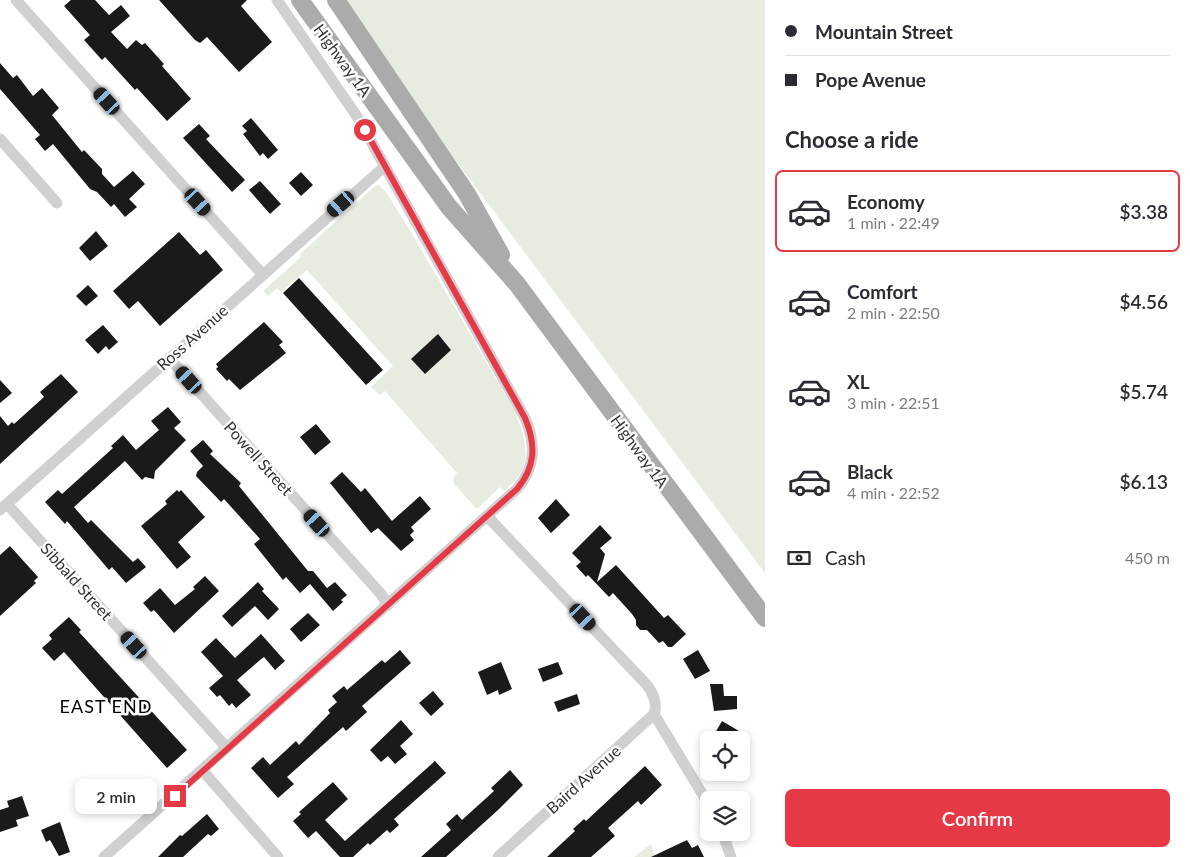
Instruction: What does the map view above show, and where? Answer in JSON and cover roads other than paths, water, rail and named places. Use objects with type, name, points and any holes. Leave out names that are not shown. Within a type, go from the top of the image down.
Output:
[{"type":"main road","name":"Highway 1A","points":[[300,0],[449,207],[517,284],[765,618]]},
{"type":"main road","name":"Highway 1A","points":[[336,0],[467,194],[517,284]]},
{"type":"street","points":[[16,0],[263,275]]},
{"type":"street","points":[[104,857],[203,772],[226,748],[517,489],[526,477],[533,453],[531,433],[520,410],[385,166],[344,96],[277,0]]},
{"type":"street","points":[[0,139],[57,202]]},
{"type":"street","name":"Ross Avenue","points":[[4,507],[385,166]]},
{"type":"street","name":"Powell Street","points":[[169,358],[381,594],[388,605]]},
{"type":"street","name":"Sibbald Street","points":[[4,507],[226,748]]},
{"type":"street","points":[[487,516],[646,684],[653,694],[656,706],[654,714],[701,791]]},
{"type":"street","name":"Baird Avenue","points":[[498,857],[654,714]]},
{"type":"street","points":[[203,772],[278,857]]},
{"type":"street","points":[[725,841],[731,857]]},
{"type":"district","name":"EAST END","points":[[106,706]]}]
